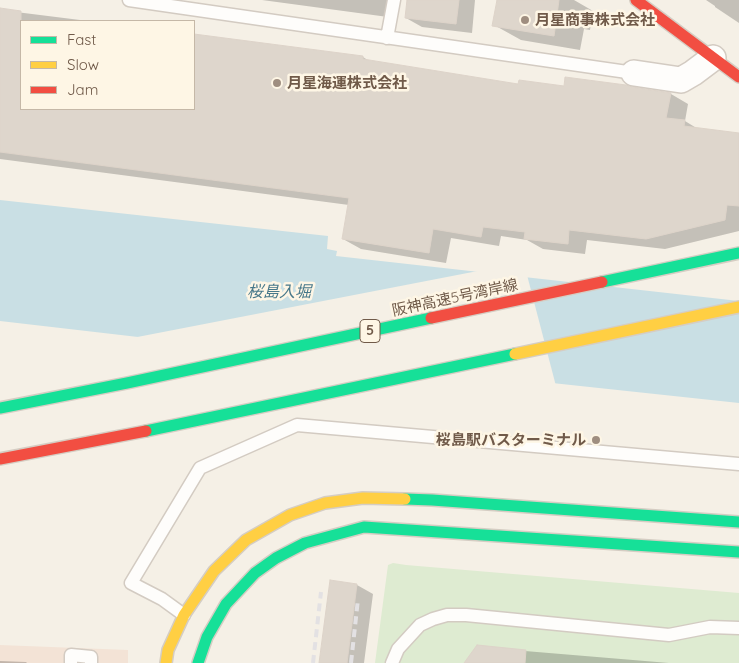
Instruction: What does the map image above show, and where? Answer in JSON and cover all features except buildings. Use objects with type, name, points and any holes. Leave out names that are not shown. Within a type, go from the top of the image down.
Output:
[{"type":"main road","points":[[636,0],[739,77]]},
{"type":"main road","name":"阪神高速5号湾岸線","points":[[0,408],[147,379],[739,253]]},
{"type":"main road","points":[[0,459],[168,426],[739,307]]},
{"type":"main road","points":[[166,663],[168,650],[184,615],[214,572],[246,540],[290,515],[325,503],[363,498],[432,500],[739,522]]},
{"type":"main road","points":[[198,663],[207,637],[226,604],[255,573],[276,558],[305,543],[364,527],[739,552]]},
{"type":"street","points":[[634,73],[681,80],[713,58]]},
{"type":"lane","points":[[129,0],[634,73]]},
{"type":"lane","points":[[388,38],[394,0]]},
{"type":"lane","points":[[184,615],[162,599],[130,583],[200,468],[297,425],[739,464]]},
{"type":"lane","points":[[392,663],[398,649],[420,625],[447,615],[669,636],[710,628],[739,628]]},
{"type":"lane","points":[[71,663],[71,655],[91,657],[91,663]]},
{"type":"shaded area","points":[[0,645],[128,650],[128,663],[0,663]]},
{"type":"green space","points":[[393,563],[739,593],[739,663],[375,663],[388,565]]},
{"type":"water","name":"桜島入堀","points":[[0,200],[328,236],[327,249],[337,251],[336,256],[739,301],[739,403],[328,359],[0,321]]},
{"type":"pier","points":[[483,270],[527,275],[556,386],[127,339]]},
{"type":"railway","points":[[313,663],[321,592]]},
{"type":"railway","points":[[351,663],[358,599]]},
{"type":"traffic: fast","points":[[602,282],[739,253]]},
{"type":"traffic: fast","points":[[0,408],[431,318]]},
{"type":"traffic: fast","points":[[146,431],[515,354]]},
{"type":"traffic: fast","points":[[405,499],[739,522]]},
{"type":"traffic: fast","points":[[198,663],[207,637],[226,604],[255,573],[276,558],[305,543],[364,527],[739,552]]},
{"type":"traffic: slow","points":[[515,354],[739,307]]},
{"type":"traffic: slow","points":[[166,663],[168,650],[184,615],[214,571],[246,540],[290,515],[325,503],[363,498],[405,499]]},
{"type":"traffic: jam","points":[[636,0],[739,77]]},
{"type":"traffic: jam","points":[[431,318],[602,282]]},
{"type":"traffic: jam","points":[[0,459],[146,431]]},
{"type":"place","name":"月星商事株式会社","points":[[525,20]]},
{"type":"place","name":"月星海運株式会社","points":[[277,83]]},
{"type":"place","name":"桜島駅バスターミナル","points":[[596,440]]}]
